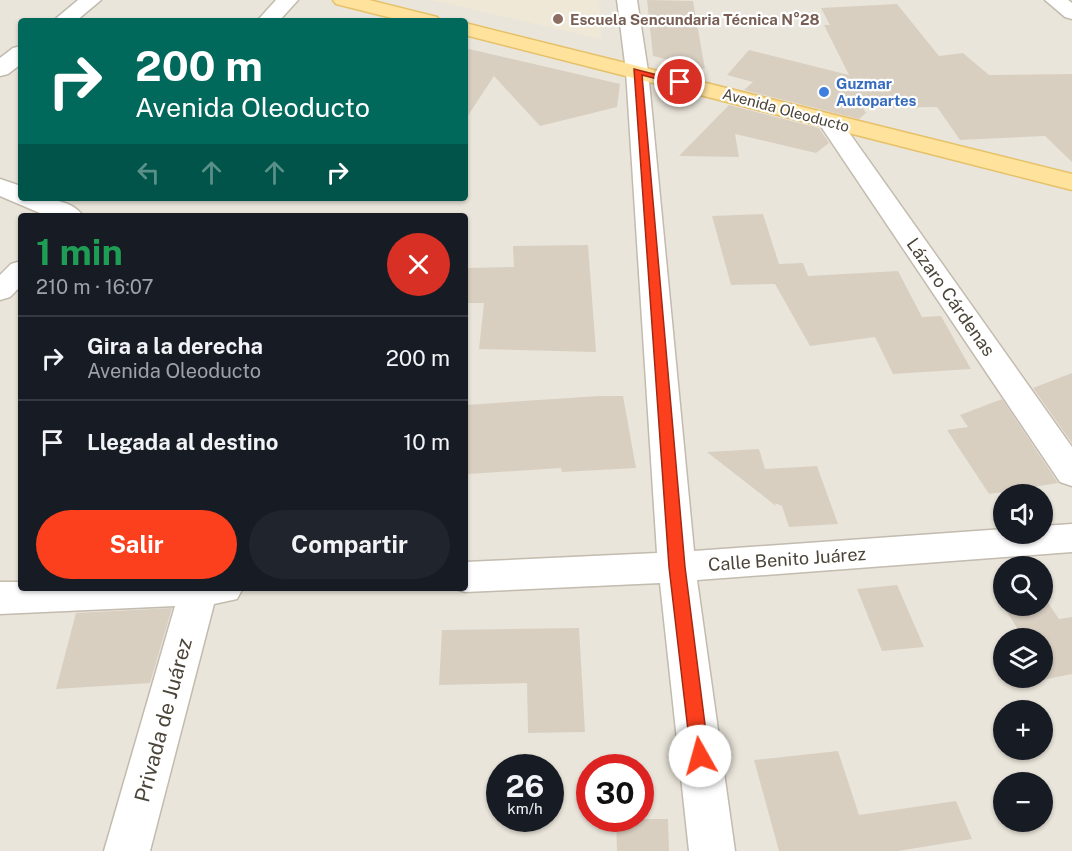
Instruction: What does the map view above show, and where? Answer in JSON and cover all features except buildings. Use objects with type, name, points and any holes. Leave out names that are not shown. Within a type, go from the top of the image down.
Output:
[{"type":"main road","points":[[344,0],[418,18]]},
{"type":"main road","name":"Avenida Oleoducto","points":[[468,30],[1072,182]]},
{"type":"street","points":[[67,18],[90,0]]},
{"type":"street","points":[[270,18],[288,0]]},
{"type":"street","points":[[627,0],[637,71],[677,567],[712,851]]},
{"type":"street","points":[[1055,0],[1072,13]]},
{"type":"street","points":[[0,69],[18,55]]},
{"type":"street","name":"Lázaro Cárdenas","points":[[830,122],[1072,473]]},
{"type":"street","points":[[0,186],[18,194]]},
{"type":"street","points":[[34,201],[64,213]]},
{"type":"street","points":[[75,213],[89,201]]},
{"type":"street","points":[[0,291],[18,273]]},
{"type":"street","name":"Calle Benito Juárez","points":[[468,577],[677,567],[1072,538]]},
{"type":"street","points":[[0,598],[164,591]]},
{"type":"street","name":"Privada de Juárez","points":[[128,851],[210,591]]},
{"type":"shaded area","points":[[0,0],[1072,0],[1072,851],[0,851]]},
{"type":"shaded area","name":"Escuela Sencundaria Técnica N°28","points":[[432,0],[599,0],[601,39]]},
{"type":"place","name":"Escuela Sencundaria Técnica N°28","points":[[558,19]]},
{"type":"place","name":"Guzmar Autopartes","points":[[824,92]]},
{"type":"route","points":[[680,82],[637,71],[677,567],[700,756]]}]
